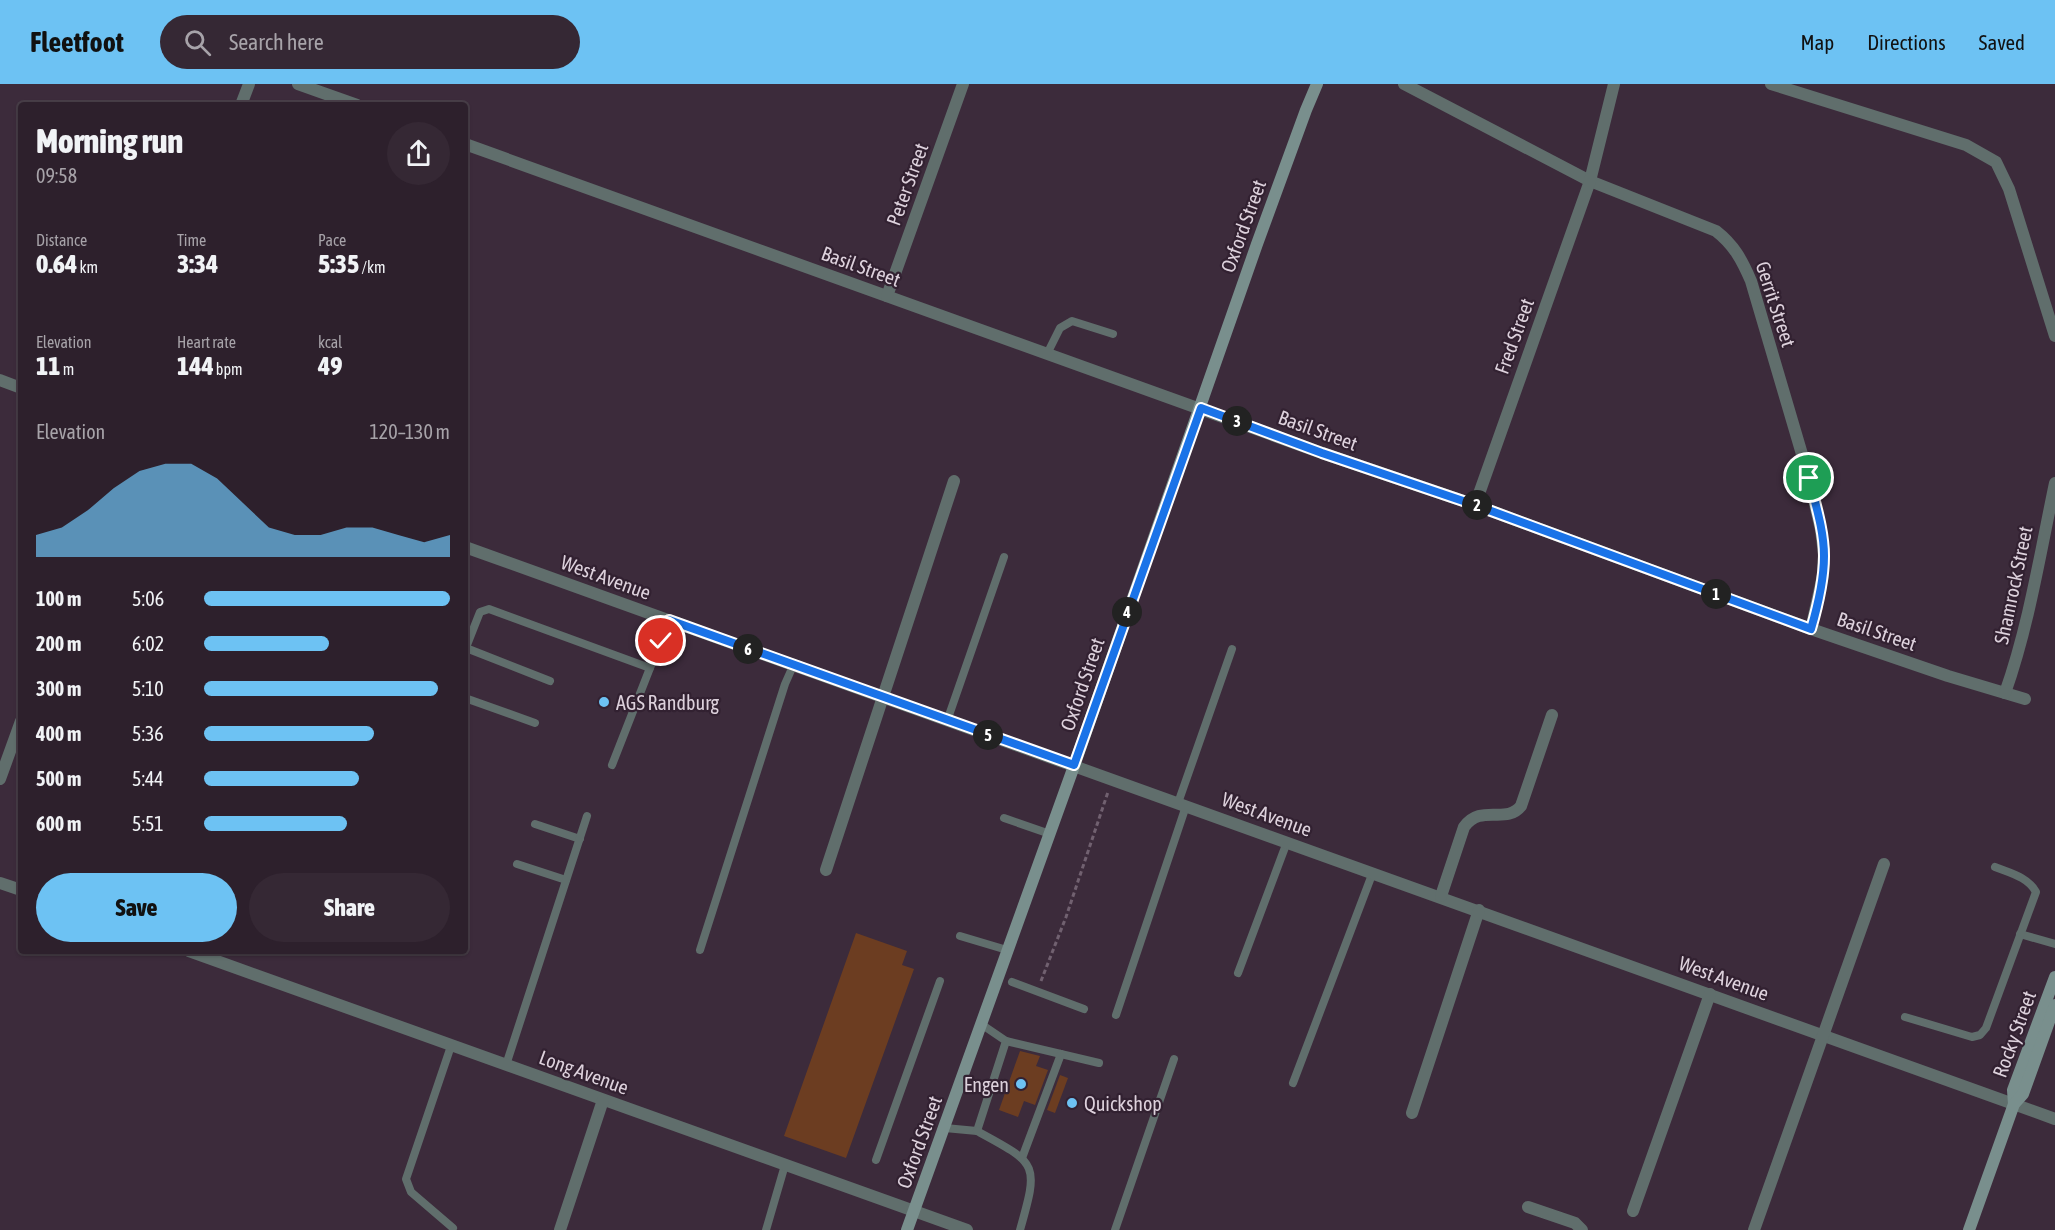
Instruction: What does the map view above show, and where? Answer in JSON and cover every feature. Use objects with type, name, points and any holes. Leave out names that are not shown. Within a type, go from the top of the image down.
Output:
[{"type":"street","points":[[243,102],[249,84]]},
{"type":"street","points":[[298,84],[349,102]]},
{"type":"street","name":"Peter Street","points":[[887,296],[963,84]]},
{"type":"street","name":"Oxford Street","points":[[908,1230],[1201,408],[1261,233],[1305,110],[1317,84]]},
{"type":"street","name":"Gerrit Street","points":[[1404,84],[1590,181],[1716,231],[1729,240],[1751,281],[1809,478],[1821,530],[1824,554],[1823,575],[1811,629]]},
{"type":"street","points":[[1590,181],[1614,84]]},
{"type":"street","points":[[1771,84],[1966,145],[1996,162],[2009,189],[2055,336]]},
{"type":"street","name":"Basil Street","points":[[468,145],[1322,453],[1475,505],[1811,629],[2025,699]]},
{"type":"street","name":"Fred Street","points":[[1475,505],[1590,181]]},
{"type":"street","points":[[0,380],[18,387]]},
{"type":"street","points":[[826,870],[954,481]]},
{"type":"street","name":"Shamrock Street","points":[[2006,693],[2024,632],[2055,483]]},
{"type":"street","name":"West Avenue","points":[[468,548],[1441,896],[2055,1119]]},
{"type":"street","points":[[1441,896],[1468,821],[1478,815],[1511,813],[1521,806],[1552,715]]},
{"type":"street","points":[[0,779],[18,729]]},
{"type":"street","points":[[1754,1230],[1884,864]]},
{"type":"street","points":[[0,883],[18,889]]},
{"type":"street","points":[[1412,1113],[1479,910]]},
{"type":"street","name":"Long Avenue","points":[[197,954],[967,1230]]},
{"type":"street","name":"Rocky Street","points":[[2014,1104],[2013,1090],[2055,978]]},
{"type":"street","points":[[1633,1210],[1710,994]]},
{"type":"street","name":"Rocky Street","points":[[1969,1230],[2014,1104],[2023,1094],[2055,1005]]},
{"type":"street","points":[[560,1230],[603,1100]]},
{"type":"street","points":[[1528,1207],[1575,1223],[1582,1230]]},
{"type":"lane","points":[[1047,354],[1060,328],[1072,321],[1113,334]]},
{"type":"lane","points":[[947,721],[1004,557]]},
{"type":"lane","points":[[468,642],[480,612],[489,609],[650,669]]},
{"type":"lane","points":[[612,765],[669,620]]},
{"type":"lane","points":[[1116,1015],[1232,649]]},
{"type":"lane","points":[[468,650],[550,681]]},
{"type":"lane","points":[[700,950],[785,684],[793,666]]},
{"type":"lane","points":[[468,699],[535,723]]},
{"type":"lane","points":[[506,1065],[587,816]]},
{"type":"lane","points":[[1004,818],[1050,834]]},
{"type":"lane","points":[[535,824],[580,839]]},
{"type":"lane","points":[[1238,973],[1287,842]]},
{"type":"lane","points":[[517,864],[566,880]]},
{"type":"lane","points":[[1905,1017],[1972,1037],[1980,1035],[1986,1028],[2036,892],[2032,884],[2025,879],[1995,867]]},
{"type":"lane","points":[[1293,1083],[1373,872]]},
{"type":"lane","points":[[2020,934],[2055,944]]},
{"type":"lane","points":[[960,936],[1007,950]]},
{"type":"lane","points":[[876,1160],[940,981]]},
{"type":"lane","points":[[1012,982],[1084,1009]]},
{"type":"lane","points":[[981,1023],[1006,1041],[1099,1063]]},
{"type":"lane","points":[[978,1131],[1006,1041]]},
{"type":"lane","points":[[451,1046],[406,1179],[411,1192],[453,1228]]},
{"type":"lane","points":[[1022,1158],[1060,1054]]},
{"type":"lane","points":[[1115,1230],[1174,1059]]},
{"type":"lane","points":[[945,1128],[978,1131],[1022,1158],[1029,1166],[1032,1178],[1020,1230]]},
{"type":"lane","points":[[766,1230],[785,1165]]},
{"type":"path","points":[[1038,991],[1066,917],[1104,802]]},
{"type":"building","points":[[856,933],[907,951],[902,965],[914,969],[846,1158],[784,1136]]},
{"type":"building","points":[[1020,1051],[1040,1056],[1036,1066],[1048,1070],[1035,1105],[1024,1101],[1018,1117],[999,1110]]},
{"type":"building","points":[[1060,1075],[1068,1078],[1055,1113],[1047,1110]]},
{"type":"place","name":"AGS Randburg","points":[[604,702]]},
{"type":"place","name":"Engen","points":[[1021,1084]]},
{"type":"place","name":"Quickshop","points":[[1072,1103]]},
{"type":"route","points":[[661,641],[669,620],[1074,765],[1201,408],[1322,453],[1475,505],[1811,629],[1819,599],[1824,554],[1809,478]]}]
